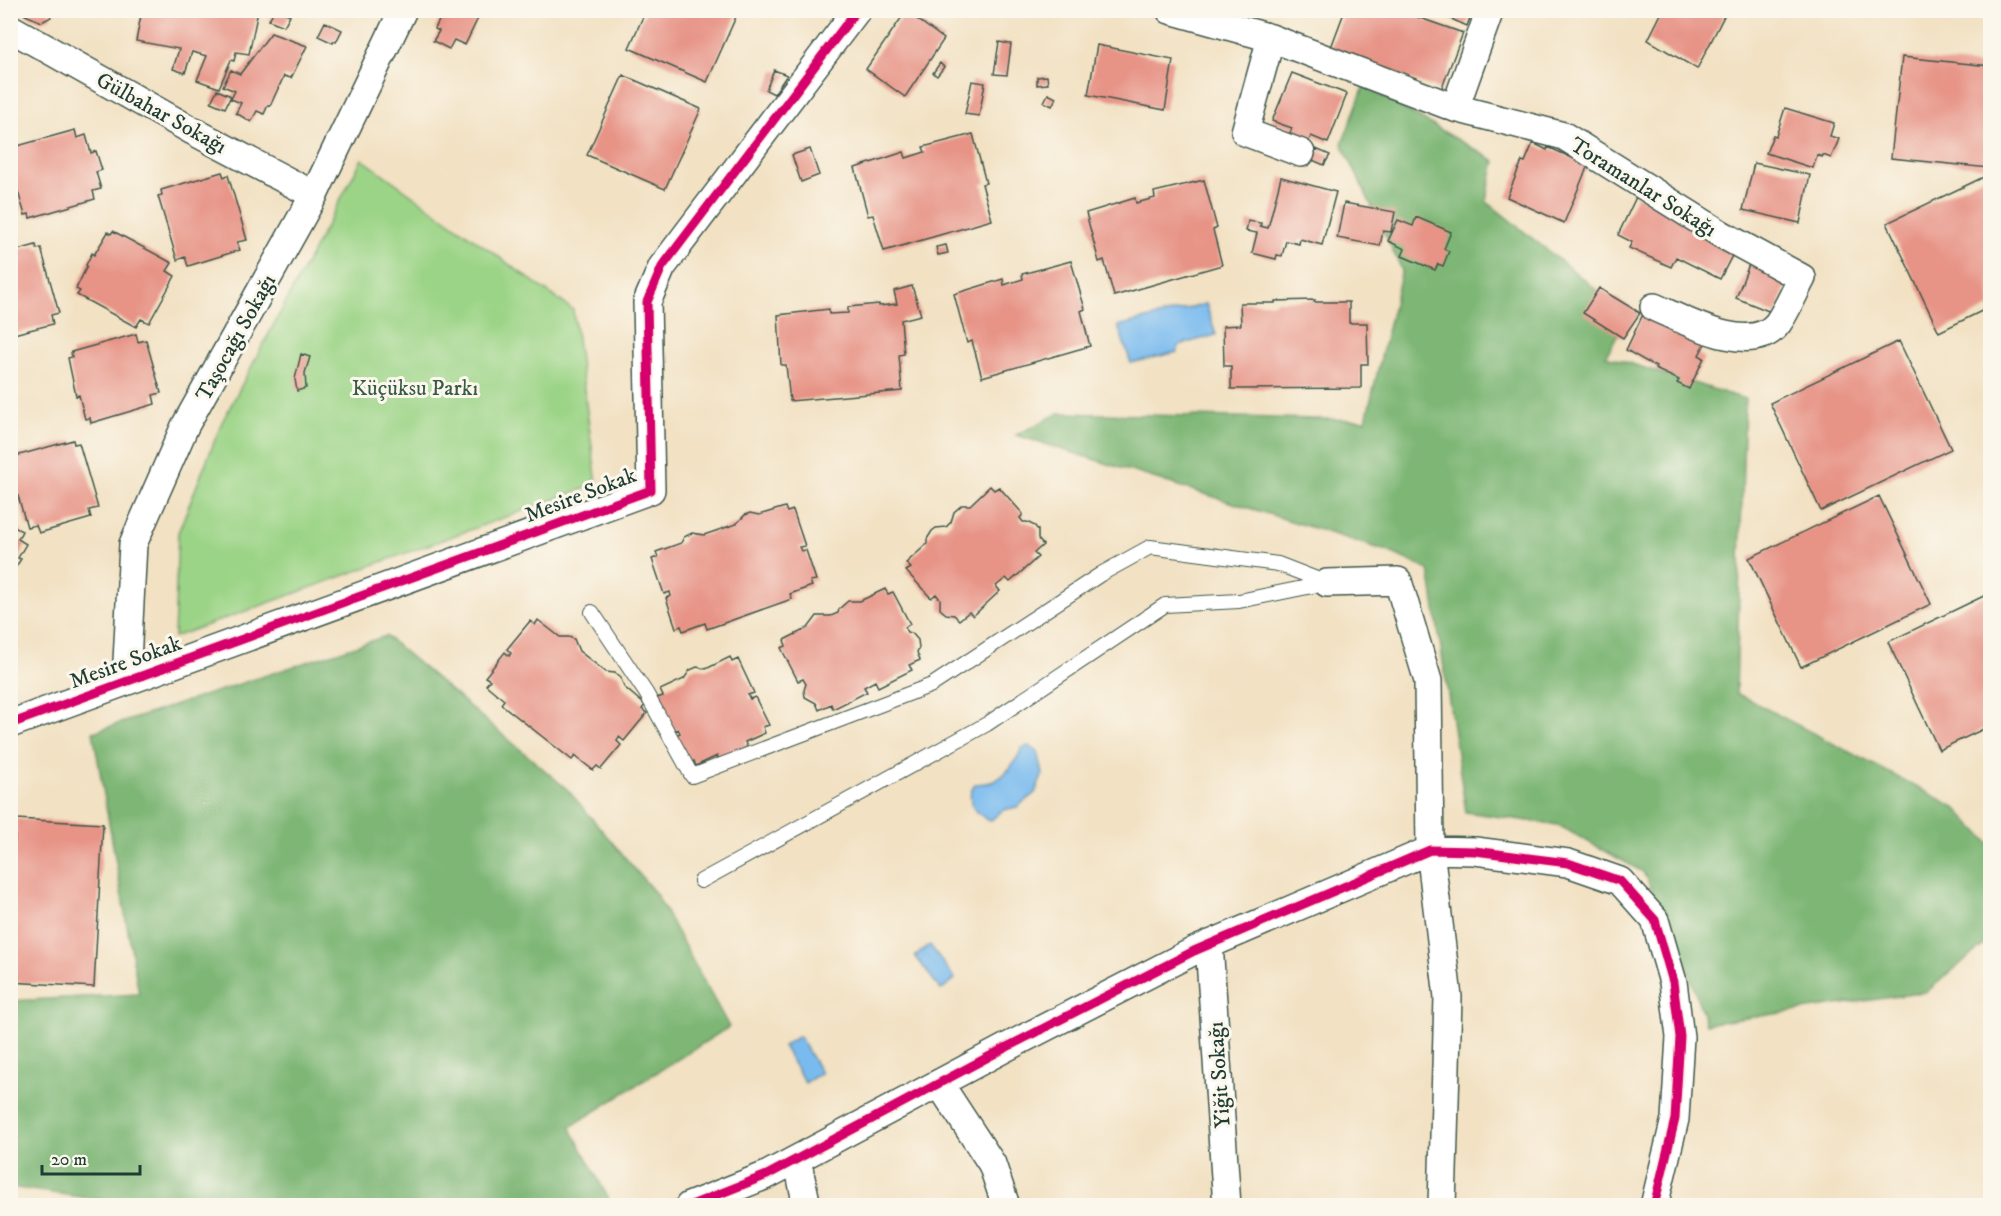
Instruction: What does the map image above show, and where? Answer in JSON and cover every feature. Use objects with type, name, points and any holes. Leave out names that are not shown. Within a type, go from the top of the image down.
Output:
[{"type":"street","name":"Taşocağı Sokağı","points":[[126,681],[133,544],[185,426],[314,195],[403,10]]},
{"type":"street","name":"Mesire Sokak","points":[[10,724],[651,490],[647,302],[650,293],[662,267],[857,10]]},
{"type":"street","name":"Toramanlar Sokağı","points":[[1170,10],[1270,38],[1455,108],[1564,136],[1721,234],[1802,278],[1777,324],[1762,336],[1726,336],[1654,307]]},
{"type":"street","points":[[1455,108],[1490,10]]},
{"type":"street","name":"Gülbahar Sokağı","points":[[10,28],[191,130],[314,195]]},
{"type":"street","points":[[1270,38],[1245,132],[1300,153]]},
{"type":"street","points":[[1327,583],[1398,580],[1428,681],[1430,850],[1448,996],[1442,1206]]},
{"type":"street","points":[[689,1206],[767,1175],[939,1083],[1209,944],[1430,850],[1475,851],[1568,863],[1620,881],[1655,920],[1674,982],[1680,1037],[1675,1119],[1654,1206]]},
{"type":"street","name":"Yiğit Sokağı","points":[[1209,944],[1227,1206]]},
{"type":"street","points":[[939,1083],[992,1164],[1006,1206]]},
{"type":"street","points":[[797,1159],[807,1206]]},
{"type":"lane","points":[[592,612],[646,693],[692,777],[932,685],[1101,574],[1150,547],[1278,564],[1327,583]]},
{"type":"lane","points":[[701,881],[987,724],[1165,605],[1239,601],[1327,583]]},
{"type":"green space","points":[[1364,86],[1495,161],[1486,201],[1628,315],[1606,356],[1745,399],[1736,693],[1955,807],[1990,844],[1990,940],[1926,992],[1706,1024],[1679,944],[1643,872],[1558,825],[1466,812],[1429,570],[1390,552],[1016,435],[1059,413],[1366,420],[1402,270],[1342,144]]},
{"type":"green space","name":"Küçüksu Parkı","points":[[362,159],[573,310],[597,484],[174,637],[178,533],[222,422]]},
{"type":"green space","points":[[386,636],[567,789],[656,894],[729,1027],[570,1127],[612,1205],[145,1206],[11,1187],[11,1001],[139,994],[93,732]]},
{"type":"water","points":[[1206,304],[1216,335],[1179,345],[1177,352],[1131,363],[1118,326]]},
{"type":"water","points":[[1029,746],[1038,752],[1043,774],[1035,793],[1017,807],[1003,810],[990,821],[984,818],[972,806],[970,795],[975,784],[990,783],[999,778],[1011,767],[1022,748]]},
{"type":"water","points":[[930,945],[955,979],[941,990],[915,956]]},
{"type":"water","points":[[799,1036],[821,1073],[805,1083],[783,1046]]},
{"type":"building","points":[[34,10],[48,10],[51,17],[42,22],[25,15]]},
{"type":"building","points":[[142,10],[258,11],[249,54],[236,52],[234,61],[231,60],[219,88],[197,80],[207,56],[192,52],[185,73],[173,69],[179,49],[136,41]]},
{"type":"building","points":[[274,10],[290,15],[284,26],[269,20]]},
{"type":"building","points":[[444,10],[482,10],[465,45],[454,40],[449,49],[433,41],[439,31],[435,29]]},
{"type":"building","points":[[646,10],[739,10],[707,82],[629,48]]},
{"type":"building","points":[[1345,10],[1391,10],[1398,14],[1400,11],[1463,33],[1441,90],[1330,50]]},
{"type":"building","points":[[1431,10],[1473,10],[1467,26]]},
{"type":"building","points":[[1663,10],[1718,10],[1725,14],[1697,69],[1648,40]]},
{"type":"building","points":[[906,11],[944,39],[905,97],[866,69]]},
{"type":"building","points":[[325,22],[342,30],[336,42],[333,43],[318,36]]},
{"type":"building","points":[[271,33],[307,46],[291,78],[284,76],[270,106],[268,105],[264,114],[257,111],[251,122],[236,113],[241,103],[231,99],[235,91],[223,86],[231,70],[240,74]]},
{"type":"building","points":[[999,42],[1011,44],[1007,75],[994,74]]},
{"type":"building","points":[[1097,45],[1173,60],[1165,110],[1088,95]]},
{"type":"building","points":[[1902,57],[1990,66],[1989,168],[1891,158]]},
{"type":"building","points":[[940,63],[944,67],[937,76],[933,73]]},
{"type":"building","points":[[774,70],[787,75],[774,94],[766,90]]},
{"type":"building","points":[[1292,73],[1347,94],[1328,143],[1311,136],[1307,145],[1288,138],[1292,128],[1272,121]]},
{"type":"building","points":[[623,75],[701,109],[665,189],[587,155]]},
{"type":"building","points":[[1047,76],[1048,84],[1037,85],[1037,77]]},
{"type":"building","points":[[972,81],[985,83],[979,116],[965,114]]},
{"type":"building","points":[[217,90],[231,96],[225,108],[211,102]]},
{"type":"building","points":[[1048,94],[1056,98],[1052,106],[1044,102]]},
{"type":"building","points":[[1785,108],[1834,123],[1830,136],[1839,139],[1831,158],[1817,155],[1813,168],[1766,153],[1773,135],[1776,136]]},
{"type":"building","points":[[75,130],[77,138],[86,135],[91,153],[96,151],[102,170],[96,172],[101,189],[93,191],[95,199],[30,218],[29,214],[25,215],[10,165],[10,148]]},
{"type":"building","points":[[973,134],[986,183],[982,184],[992,220],[884,251],[873,215],[868,216],[855,168],[904,152],[906,158],[925,152],[923,147]]},
{"type":"building","points":[[1533,143],[1547,150],[1548,147],[1588,165],[1564,223],[1507,197],[1522,161],[1525,162]]},
{"type":"building","points":[[810,149],[819,175],[801,182],[792,155]]},
{"type":"building","points":[[1316,149],[1330,155],[1324,165],[1310,159]]},
{"type":"building","points":[[1754,163],[1810,175],[1800,223],[1743,210]]},
{"type":"building","points":[[222,172],[224,177],[228,175],[247,240],[237,242],[240,250],[188,266],[185,257],[177,260],[158,196],[162,195],[161,190]]},
{"type":"building","points":[[1990,174],[1990,307],[1939,332],[1887,223]]},
{"type":"building","points":[[1281,177],[1336,192],[1322,245],[1300,239],[1299,244],[1286,241],[1282,256],[1277,255],[1276,259],[1252,253],[1257,233],[1246,231],[1248,221],[1261,223],[1260,226],[1268,228]]},
{"type":"building","points":[[1204,180],[1217,228],[1213,230],[1222,265],[1114,296],[1104,260],[1099,262],[1086,213],[1135,198],[1136,203],[1155,198],[1154,192]]},
{"type":"building","points":[[1637,195],[1737,246],[1720,279],[1676,257],[1671,267],[1629,248],[1632,242],[1618,235]]},
{"type":"building","points":[[1344,203],[1395,212],[1391,232],[1383,231],[1380,246],[1337,238]]},
{"type":"building","points":[[1416,217],[1451,232],[1444,249],[1449,251],[1443,266],[1438,264],[1435,270],[1402,256],[1405,249],[1388,241],[1398,220],[1413,226]]},
{"type":"building","points":[[113,231],[172,263],[167,271],[175,276],[149,323],[141,319],[136,327],[77,295],[80,291],[76,289],[92,253],[94,255],[108,232],[111,234]]},
{"type":"building","points":[[36,245],[37,249],[41,248],[59,313],[51,315],[53,324],[10,335],[10,252]]},
{"type":"building","points":[[946,245],[948,253],[938,255],[936,247]]},
{"type":"building","points":[[1071,261],[1085,309],[1081,311],[1090,346],[982,377],[972,341],[967,343],[954,294],[1003,279],[1004,285],[1023,279],[1022,274]]},
{"type":"building","points":[[1750,262],[1789,277],[1776,314],[1736,298]]},
{"type":"building","points":[[912,286],[921,315],[901,320],[904,354],[899,355],[902,391],[790,401],[786,365],[781,365],[778,315],[829,309],[829,314],[848,313],[848,307],[897,304],[894,291]]},
{"type":"building","points":[[1599,288],[1640,313],[1623,338],[1583,313]]},
{"type":"building","points":[[1315,300],[1314,302],[1349,302],[1349,323],[1367,323],[1368,364],[1361,364],[1361,388],[1231,389],[1231,366],[1224,366],[1223,326],[1241,325],[1240,303]]},
{"type":"building","points":[[1647,306],[1709,336],[1699,355],[1704,358],[1689,389],[1677,383],[1679,380],[1655,369],[1656,367],[1626,350]]},
{"type":"building","points":[[136,334],[138,342],[146,340],[161,393],[153,395],[155,404],[91,423],[90,418],[85,419],[79,395],[76,396],[68,358],[72,357],[71,352]]},
{"type":"building","points":[[1899,341],[1951,449],[1821,511],[1770,403]]},
{"type":"building","points":[[301,354],[310,357],[305,373],[306,388],[297,391],[295,379]]},
{"type":"building","points":[[73,440],[74,444],[79,443],[98,508],[89,510],[91,518],[39,533],[36,525],[27,527],[10,462],[13,462],[12,457]]},
{"type":"building","points":[[990,486],[994,490],[999,487],[1023,514],[1020,518],[1023,522],[1035,526],[1038,530],[1038,539],[1043,545],[1034,553],[1038,557],[1010,582],[1006,578],[996,586],[1000,591],[973,616],[969,612],[959,620],[954,615],[946,614],[940,609],[940,599],[936,594],[931,598],[906,571],[911,568],[906,563],[927,544],[932,531],[946,527],[951,522],[954,512],[962,505],[970,505]]},
{"type":"building","points":[[1879,496],[1931,604],[1801,667],[1749,558]]},
{"type":"building","points":[[785,507],[787,512],[793,510],[805,546],[799,547],[801,551],[806,550],[816,580],[810,581],[812,586],[790,594],[792,599],[707,629],[705,623],[683,631],[681,626],[676,628],[666,598],[671,596],[670,592],[664,594],[652,559],[658,557],[656,552],[681,543],[684,537],[692,533],[704,535],[736,524],[750,513],[759,515]]},
{"type":"building","points":[[10,525],[22,531],[18,539],[26,544],[18,558],[21,559],[10,576]]},
{"type":"building","points":[[885,589],[888,594],[893,592],[910,624],[905,627],[907,632],[912,633],[918,640],[917,652],[920,660],[909,665],[912,670],[878,687],[875,681],[864,687],[867,692],[833,709],[831,704],[819,710],[816,703],[805,697],[806,684],[803,679],[798,681],[781,648],[786,646],[784,640],[808,628],[817,616],[831,616],[838,613],[848,601],[860,601]]},
{"type":"building","points":[[1990,593],[1990,726],[1939,750],[1888,642]]},
{"type":"building","points":[[538,620],[560,637],[574,639],[579,651],[606,672],[620,676],[624,687],[645,705],[642,709],[647,713],[624,741],[619,737],[617,741],[621,745],[601,769],[597,766],[593,770],[575,756],[572,760],[501,704],[504,700],[486,685],[490,680],[485,677],[505,652],[509,656],[511,653],[507,649],[530,621],[535,625]]},
{"type":"building","points":[[730,657],[732,662],[738,659],[754,693],[748,695],[750,699],[755,697],[769,725],[763,727],[765,733],[745,742],[747,747],[720,761],[717,756],[696,766],[694,761],[688,763],[675,735],[680,733],[678,729],[673,732],[657,698],[663,696],[660,690],[684,679],[690,670],[697,667],[706,669]]},
{"type":"building","points":[[16,819],[103,824],[94,987],[10,982],[10,913]]},
{"type":"cycle path","points":[[10,724],[651,490],[647,302],[662,267],[857,10]]},
{"type":"cycle path","points":[[689,1206],[767,1175],[1007,1047],[1194,951],[1430,850],[1475,851],[1568,863],[1620,881],[1655,920],[1673,982],[1680,1037],[1675,1119],[1654,1206]]}]
